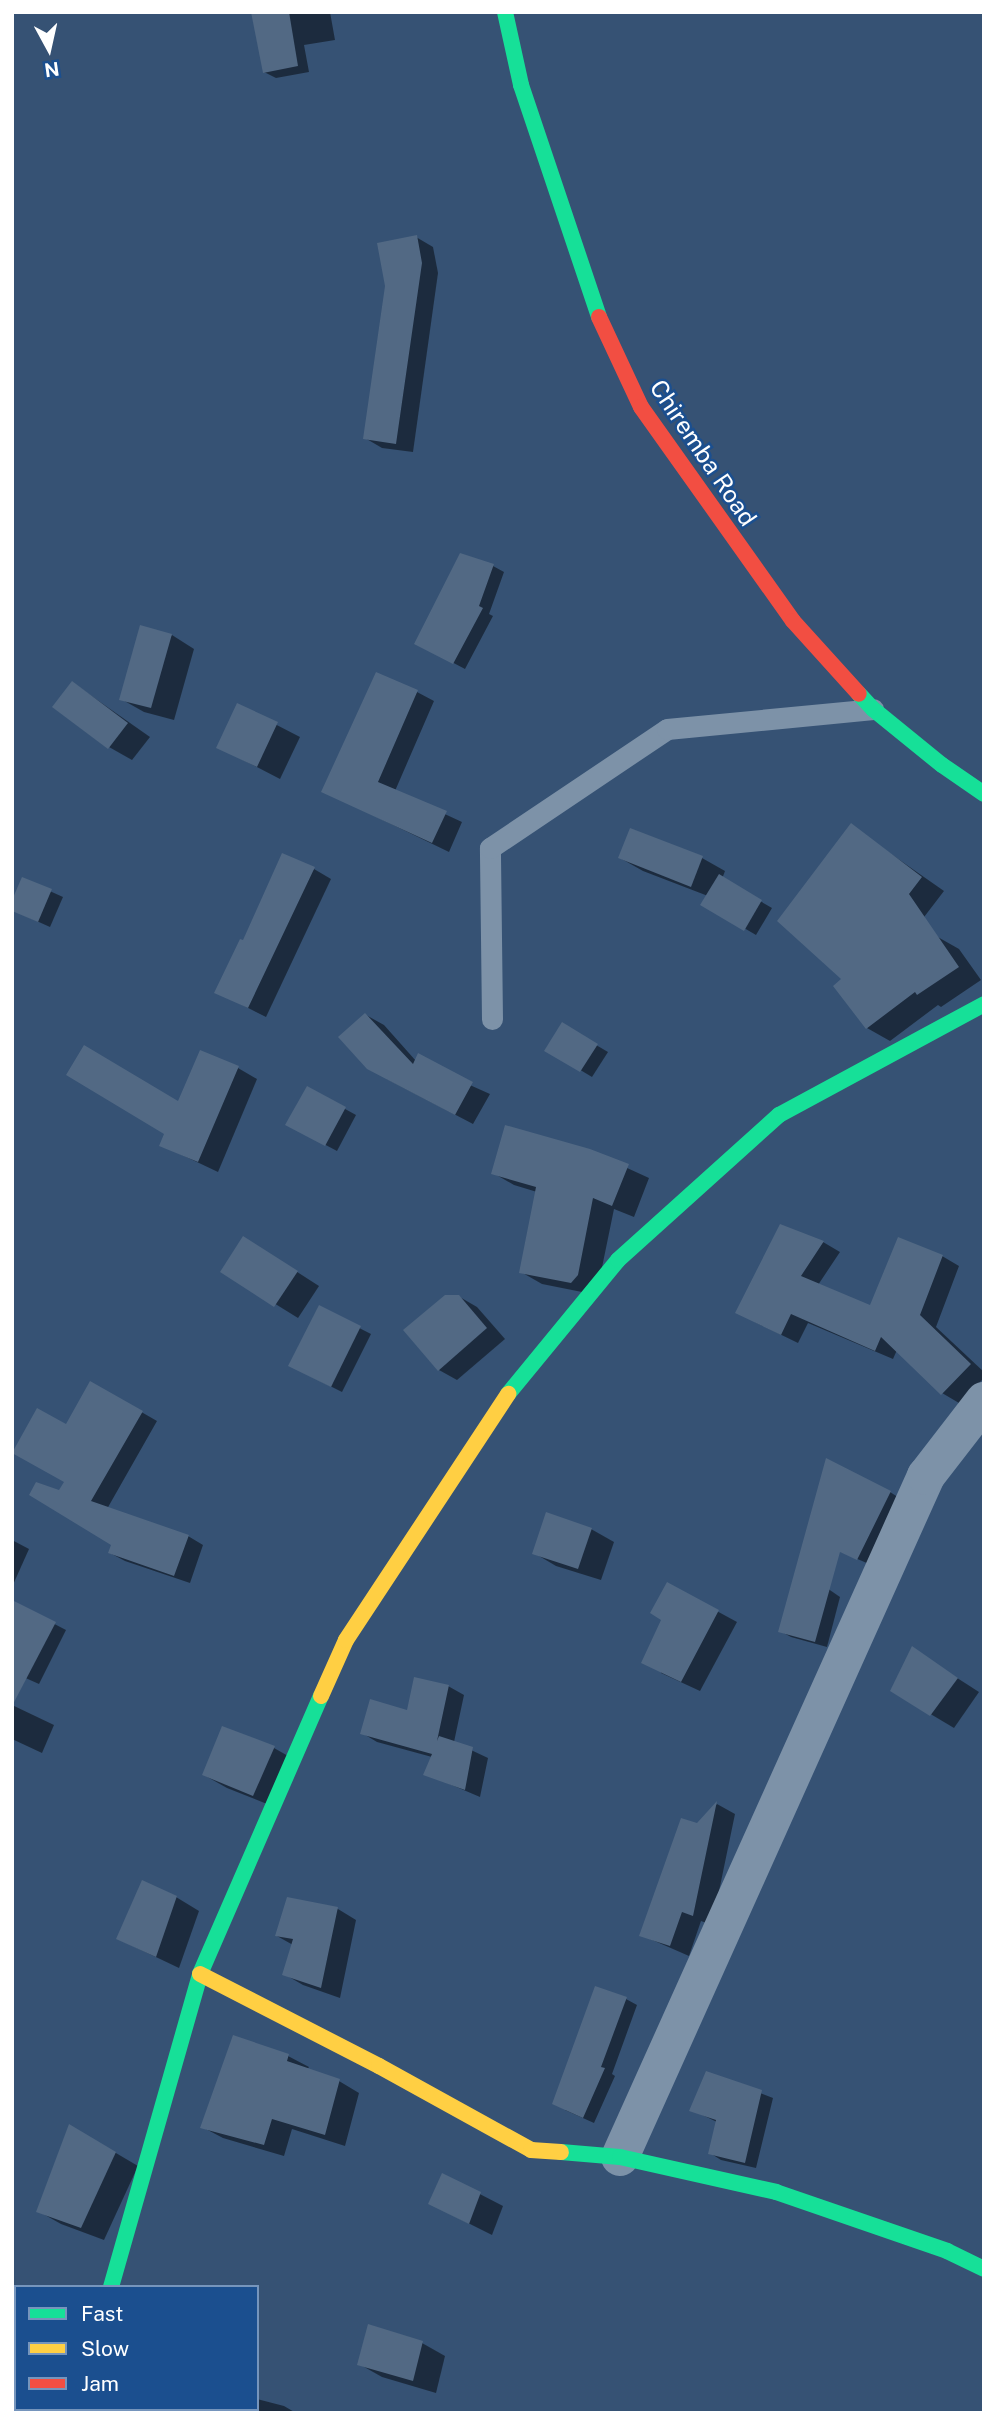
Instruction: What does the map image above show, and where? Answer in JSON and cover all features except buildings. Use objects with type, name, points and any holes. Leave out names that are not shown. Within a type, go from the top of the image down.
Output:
[{"type":"street","name":"Chiremba Road","points":[[505,12],[521,85],[563,215],[602,325],[641,407],[793,621],[873,709],[942,765],[984,794]]},
{"type":"street","points":[[112,2285],[200,1974],[346,1640],[495,1410],[618,1260],[779,1115],[984,1004]]},
{"type":"street","points":[[620,2157],[926,1476],[984,1401]]},
{"type":"street","points":[[200,1974],[379,2066],[531,2150],[620,2157],[776,2192],[947,2251],[984,2269]]},
{"type":"lane","points":[[492,1018],[490,848],[667,729],[873,709]]},
{"type":"traffic: fast","points":[[505,12],[521,85],[599,317]]},
{"type":"traffic: fast","points":[[859,694],[873,709],[942,765],[984,794]]},
{"type":"traffic: fast","points":[[508,1394],[618,1260],[779,1115],[984,1004]]},
{"type":"traffic: fast","points":[[112,2285],[200,1974],[321,1696]]},
{"type":"traffic: fast","points":[[561,2152],[620,2157],[776,2192],[947,2251],[984,2269]]},
{"type":"traffic: slow","points":[[321,1696],[346,1640],[508,1394]]},
{"type":"traffic: slow","points":[[200,1974],[379,2066],[531,2150],[561,2152]]},
{"type":"traffic: jam","points":[[599,317],[641,407],[793,621],[859,694]]}]
